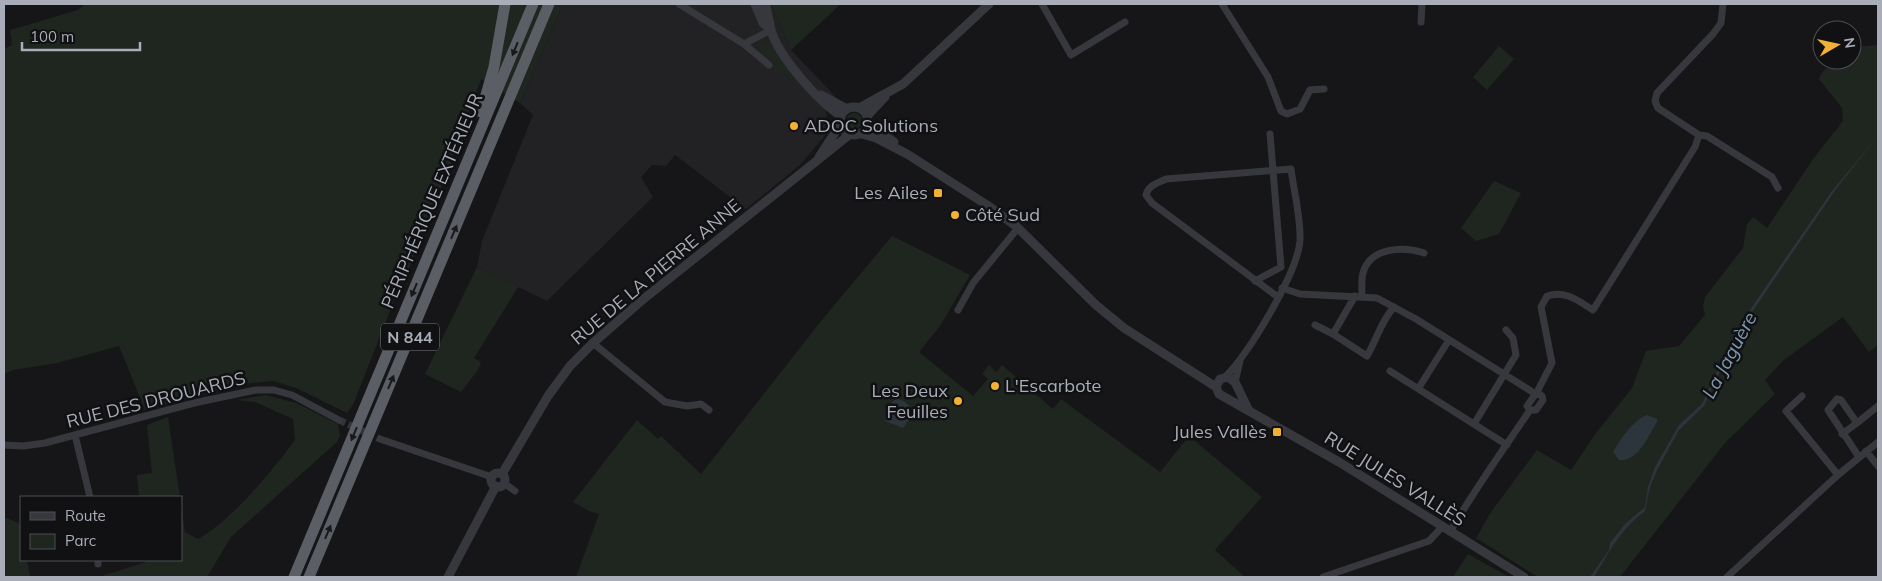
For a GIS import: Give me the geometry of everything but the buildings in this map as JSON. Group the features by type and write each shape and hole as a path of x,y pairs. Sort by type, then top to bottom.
{"highway":[{"path":"474,148 473,134 485,101 494,67 505,4"},
{"name":"PÉRIPHÉRIQUE EXTÉRIEUR","path":"294,577 533,4"},
{"name":"N 844","path":"309,577 549,4"}],"street":[{"path":"679,4 744,44 769,65"},
{"path":"755,4 763,23 771,30"},
{"path":"765,4 771,30 794,70 832,110 843,116 849,134 862,134 876,138 907,154 988,205 1018,228 1096,304 1124,328 1193,374 1220,381 1231,378 1248,409"},
{"path":"843,116 904,84 989,4"},
{"path":"1042,4 1071,54 1125,22"},
{"path":"1222,4 1268,77 1281,111 1287,114 1300,110 1310,90 1324,89"},
{"path":"1421,22 1422,4"},
{"path":"1723,4 1721,23 1657,93 1655,101 1658,108 1699,135 1707,136 1772,177 1778,188"},
{"path":"744,44 771,30"},
{"path":"862,134 868,119 889,93"},
{"path":"860,108 868,119 907,154"},
{"name":"RUE DE LA PIERRE ANNE","path":"816,161 843,116"},
{"name":"RUE DE LA PIERRE ANNE","path":"448,577 548,396 570,366 641,301 849,134"},
{"path":"1255,281 1281,267 1270,134"},
{"path":"1323,577 1429,541 1446,530 1478,484 1495,464 1530,410 1527,406 1528,402 1552,363 1541,308 1547,296 1557,293 1566,294 1593,310 1694,147 1699,135"},
{"path":"1240,360 1231,395 1220,394 1220,381 1240,360 1278,297 1298,257 1300,239 1291,169 1166,180 1151,186 1146,194 1152,203 1278,297"},
{"path":"958,310 973,283 1018,228"},
{"path":"1333,334 1359,296 1364,272 1371,260 1395,248 1411,248 1424,253"},
{"path":"1282,288 1300,294 1377,298 1535,393"},
{"path":"1315,324 1367,356 1378,336 1380,326 1386,315 1394,307"},
{"path":"1474,424 1516,355 1513,338 1506,330"},
{"path":"1418,389 1449,340"},
{"path":"593,343 665,402 686,406 701,404 709,410"},
{"path":"1390,371 1507,445"},
{"name":"RUE DES DROUARDS","path":"4,445 23,446 45,443 194,403 256,390 274,390 292,395 339,420"},
{"name":"RUE JULES VALLÈS","path":"1226,396 1524,577"},
{"path":"1802,396 1786,411 1838,475"},
{"path":"1857,423 1841,400 1837,399 1828,410 1842,434 1859,457"},
{"path":"1842,434 1878,406"},
{"path":"75,435 90,496"},
{"path":"380,439 492,477 497,473 501,481 516,491"},
{"path":"1727,577 1838,475 1878,442"},
{"path":"1866,451 1878,466"}],"shaded area":[{"path":"563,4 771,4 791,50 836,97 826,112 828,132 800,165 746,209 675,155 666,166 652,165 641,177 653,197 547,301 477,267 482,241 533,115 520,103"},
{"path":"1878,136 1836,189 1737,334 1704,406 1679,430 1657,470 1650,487 1645,511 1622,533 1594,577 1590,577 1609,550 1610,543 1625,524 1645,507 1648,487 1655,467 1679,425 1702,404 1733,337 1745,317 1832,191"},
{"path":"896,398 905,402 915,411 903,428 885,421 887,408"},
{"path":"1647,415 1657,419 1657,422 1646,441 1637,453 1625,460 1619,460 1613,452 1616,447 1632,426"}],"green space":[{"path":"85,4 563,4 520,103 481,79 449,169 405,278 396,291 392,306 353,405 347,413 296,388 273,381 238,384 145,410 119,346 57,363 13,370 4,374 4,49 12,45 10,30 78,10"},
{"path":"771,4 841,4 791,50"},
{"path":"763,41 770,43 793,76 791,79 774,67 774,63 761,52 758,44"},
{"path":"1878,45 1878,345 1869,352 1843,317 1784,360 1765,380 1775,394 1725,443 1620,577 1538,577 1476,538 1491,512 1537,450 1571,470 1596,433 1632,388 1646,351 1679,346 1705,315 1703,306 1705,297 1743,248 1747,224 1753,217 1767,228 1813,159 1843,121 1842,108 1819,79 1824,70 1862,70 1862,46"},
{"path":"1499,46 1514,59 1487,90 1473,77"},
{"path":"854,113 862,121 854,129 846,121"},
{"path":"1494,181 1521,193 1499,234 1476,241 1461,228"},
{"path":"892,236 970,275 940,326 919,352 973,396 988,379 982,374 989,365 996,372 1002,365 1053,409 1061,399 1160,472 1189,436 1262,497 1215,550 1245,577 576,577 599,514 573,502 637,420 658,439 661,436 701,474 821,321"},
{"path":"477,267 519,286 474,358 481,362 478,370 461,392 425,374"},
{"path":"266,395 296,403 338,424 340,436 337,442 231,537 207,577 4,577 4,517 20,524 20,561 27,561 30,576 102,576 146,561 182,561 182,512 185,532 198,539 211,531 237,508 263,480 295,440 293,419 255,402 236,400"},
{"path":"168,417 180,496 139,496 137,475 152,473 147,425"},
{"path":"1468,554 1509,577 1453,577"}],"tunnel":[{"path":"339,420 380,439"}],"place":[{"name":"ADOC Solutions","path":"794,126"},
{"name":"Les Ailes","path":"938,193"},
{"name":"Côté Sud","path":"955,215"},
{"name":"L'Escarbote","path":"995,386"},
{"name":"Les Deux Feuilles","path":"958,401"},
{"name":"Jules Vallès","path":"1277,432"}],"water label":[{"name":"La Jaguère","path":"1729,355"}]}
